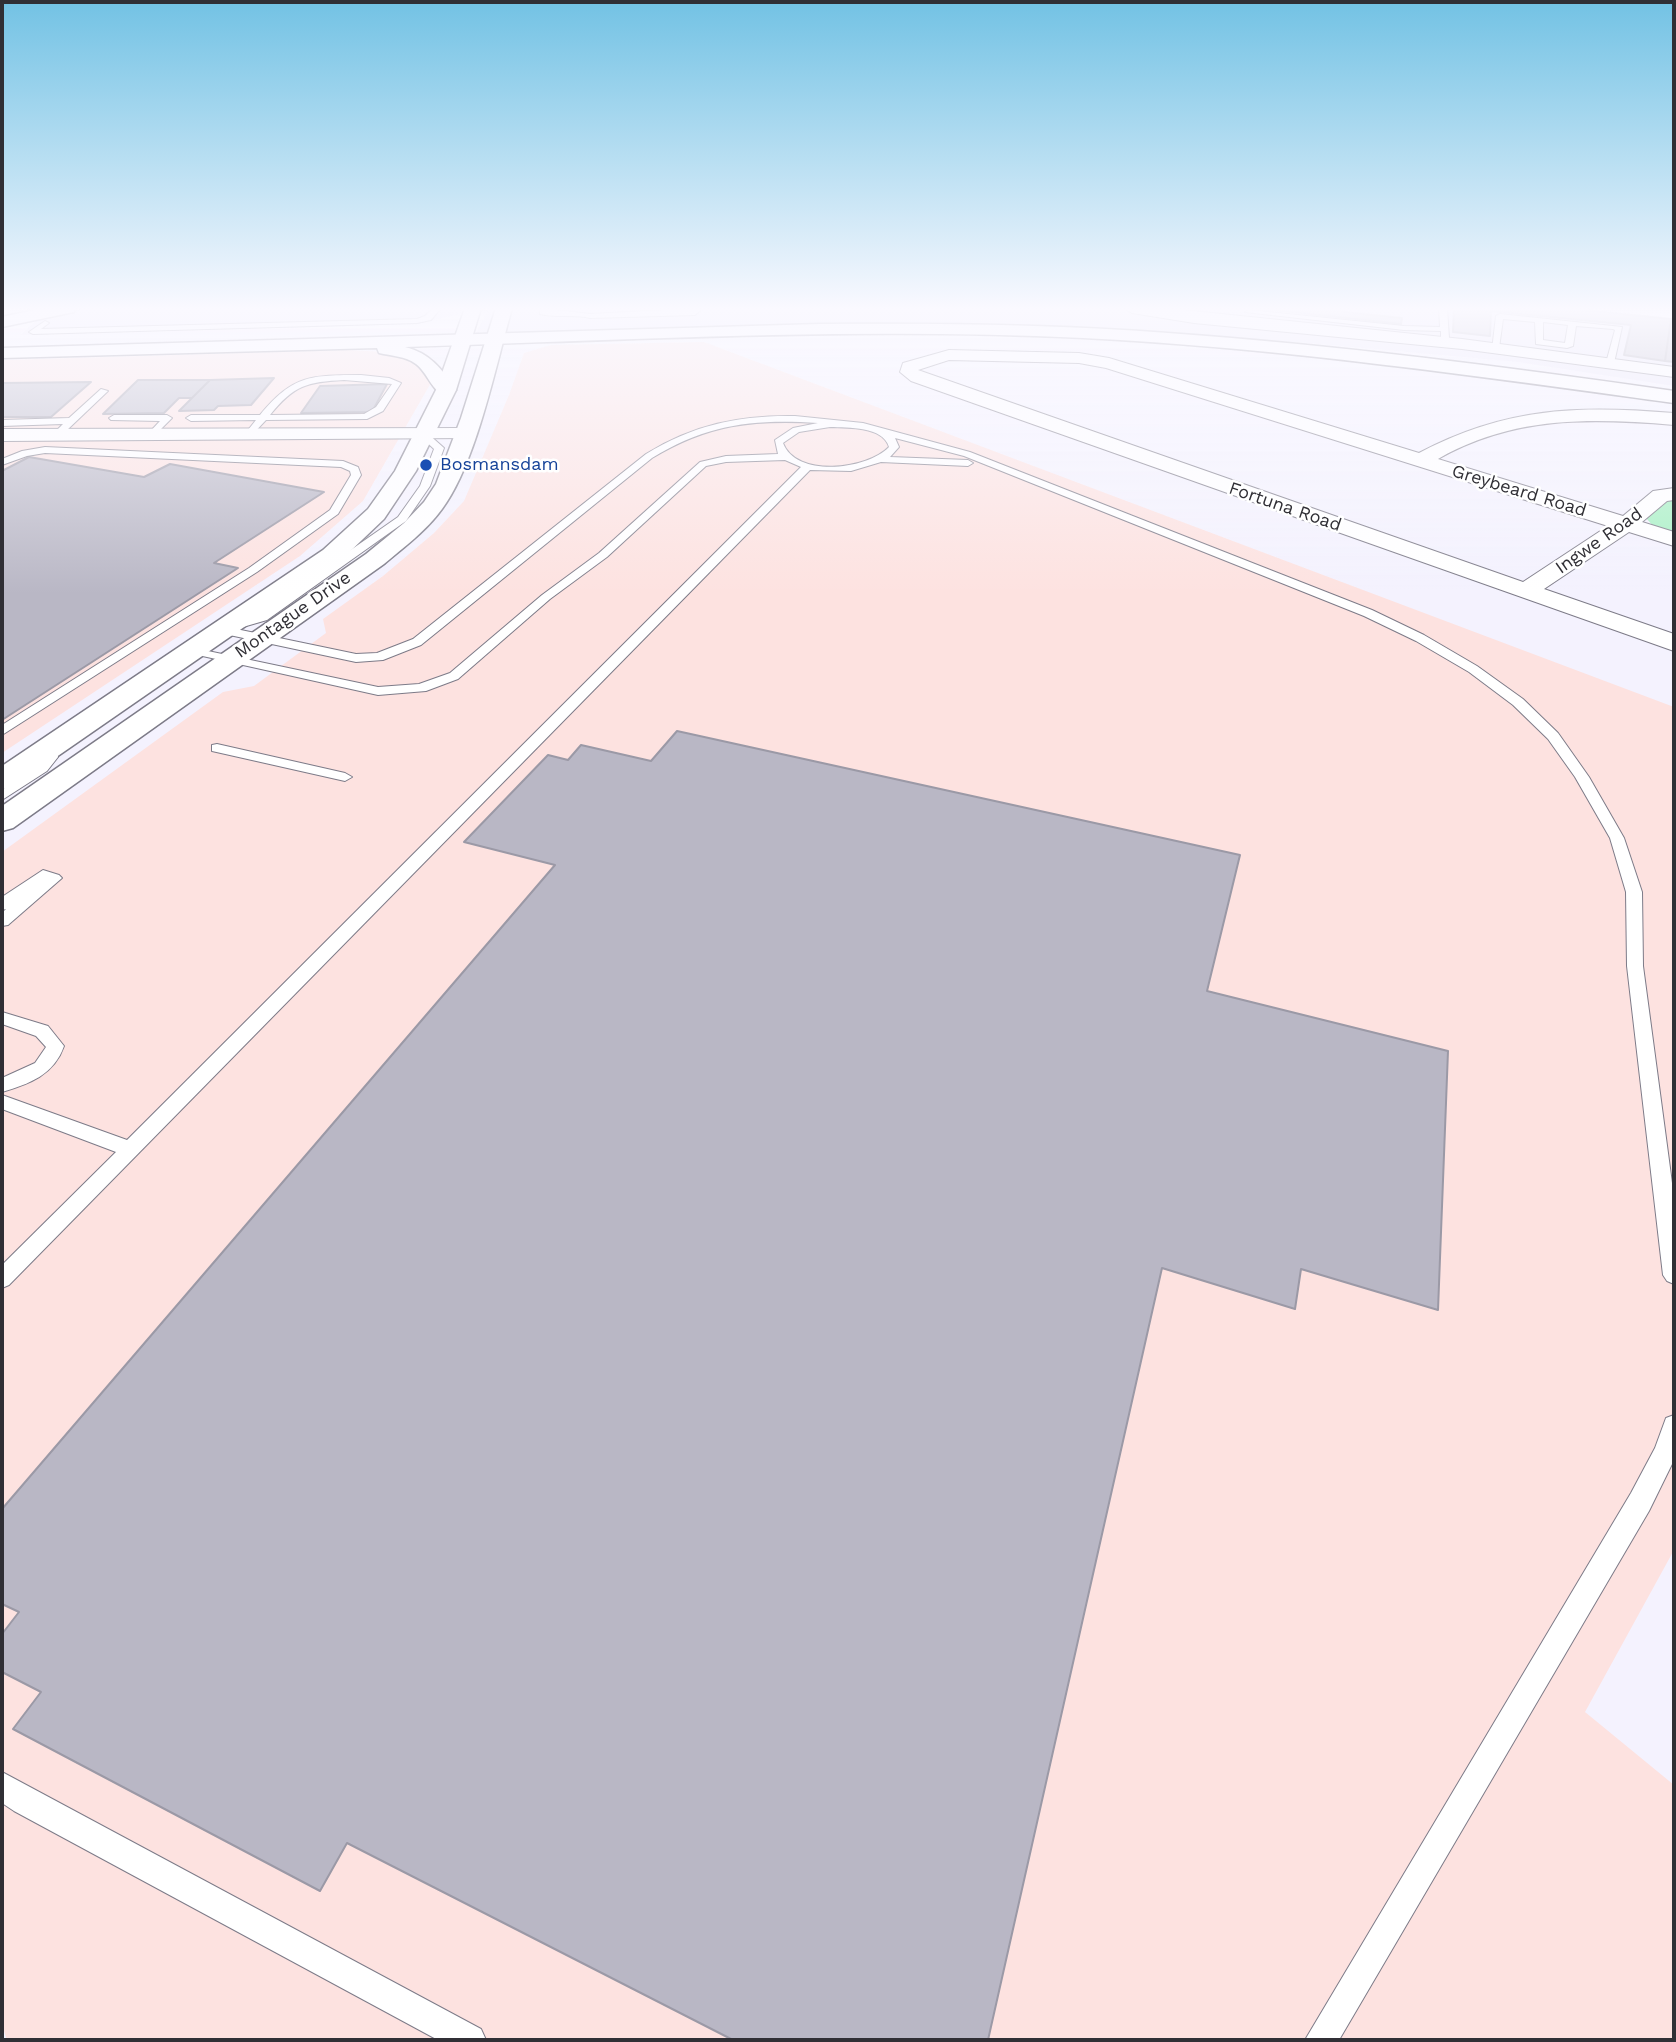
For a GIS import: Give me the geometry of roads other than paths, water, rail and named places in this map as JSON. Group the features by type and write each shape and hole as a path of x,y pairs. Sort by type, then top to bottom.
{"main road":[{"name":"Montague Drive","path":"2,780 332,555 366,526 392,497 439,403"},
{"name":"Montague Drive","path":"2,821 374,559 412,528 433,506 447,484 475,403"}],"street":[{"name":"Fortuna Road","path":"992,403 1674,643"},
{"name":"Greybeard Road","path":"1237,403 1674,538"},
{"path":"1421,460 1468,435 1548,416 1602,415 1674,419"},
{"path":"2,435 465,434"},
{"name":"Ingwe Road","path":"1525,591 1626,524 1661,496 1674,494"}],"lane":[{"path":"57,435 91,403"},
{"path":"250,435 277,403"},
{"path":"191,418 368,417 376,414 383,403"},
{"path":"224,630 356,658 379,657 404,649 428,634 649,456 678,438 715,425 776,417 848,424 967,454 1368,613 1420,638 1473,669 1518,702 1553,736 1582,777 1617,838 1634,892 1635,967 1674,1275"},
{"path":"114,418 167,418 152,435"},
{"path":"2,423 72,421"},
{"path":"784,457 778,450 778,442 785,435 812,426 848,424"},
{"path":"876,430 893,441 894,447 883,460"},
{"path":"2,462 25,453 45,450 342,464 355,469 356,475 334,512 253,570 2,732"},
{"path":"193,650 378,691 421,688 446,680 546,597 603,555 703,464 726,459 784,457 808,466 855,468 883,460 957,461 1009,472"},
{"path":"2,1279 808,466"},
{"path":"2,796 42,768 51,757 50,748"},
{"path":"216,748 345,777"},
{"path":"2,905 49,877 2,921"},
{"path":"2,1018 42,1031 55,1046 53,1055 45,1065 31,1074 2,1085"},
{"path":"2,1102 130,1149"},
{"path":"1321,2040 1640,1502 1666,1452 1674,1426"},
{"path":"2,1786 24,1801 470,2040"}],"place":[{"name":"Bosmansdam","path":"426,465"}]}
